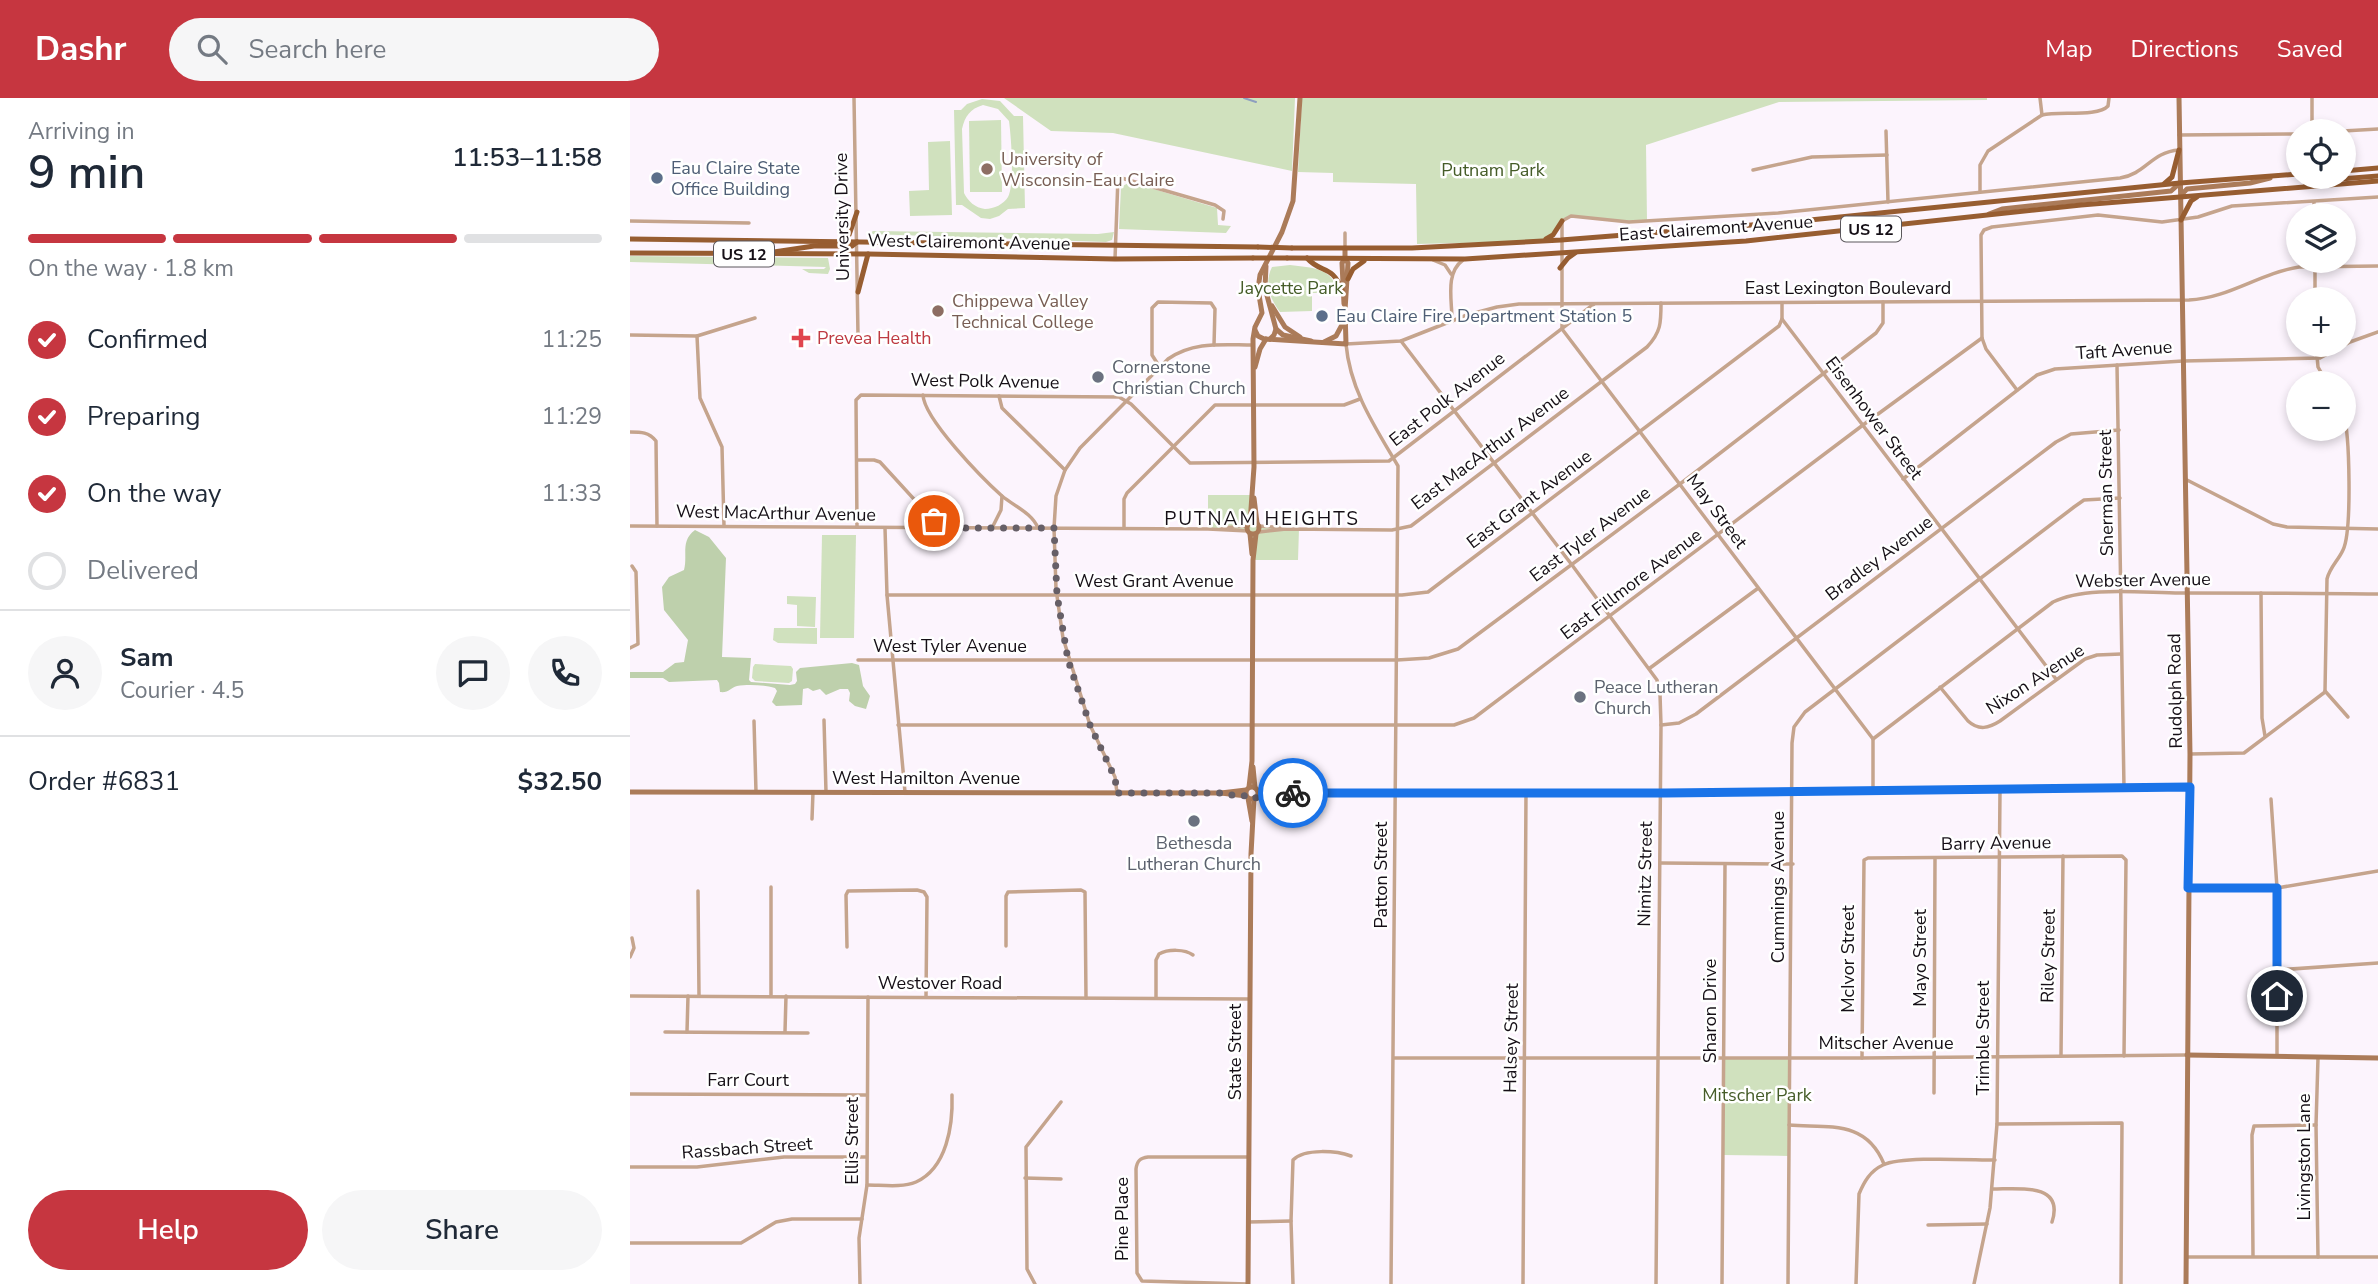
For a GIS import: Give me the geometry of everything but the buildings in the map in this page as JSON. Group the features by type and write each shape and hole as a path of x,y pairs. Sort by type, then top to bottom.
{"main road":[{"path":"2156,186 2169,181 2179,150"},
{"path":"2356,170 2378,168"},
{"name":"East Clairemont Avenue","path":"1293,248 1412,248 1561,240 1790,222 2180,183 2286,175"},
{"name":"East Clairemont Avenue","path":"1307,258 1465,259 1746,241 2378,178"},
{"path":"2181,220 2191,201 2206,194"},
{"path":"839,241 849,235 857,212"},
{"path":"1544,241 1562,221"},
{"name":"West Clairemont Avenue","path":"630,239 1293,248"},
{"path":"764,255 789,248 852,246 857,241"},
{"path":"1560,268 1568,258 1579,251"},
{"name":"West Clairemont Avenue","path":"630,253 1115,259 1307,258"},
{"path":"858,292 868,254"},
{"path":"1307,258 1312,264 1333,274 1342,290"},
{"path":"1348,279 1353,269 1368,260"}],"street":[{"name":"University Drive","path":"854,98 858,335"},
{"path":"1266,266 1259,280 1262,313 1255,330 1258,336 1267,339 1274,335 1275,327 1264,282 1266,266 1293,201 1300,98"},
{"path":"2040,98 2042,115"},
{"path":"1980,191 1980,165 1988,151 2042,115 2059,112 2100,112 2106,108 2109,98"},
{"name":"Rudolph Road","path":"2179,98 2190,754 2186,1284"},
{"path":"2312,98 2312,119"},
{"path":"2356,130 2378,129"},
{"path":"1886,131 1888,202"},
{"path":"2179,135 2286,134"},
{"path":"1562,329 1562,221 1571,216 1618,222 1789,212 2127,177 2139,172 2162,153 2179,150"},
{"path":"1753,170 1812,157 1887,155"},
{"path":"2180,196 2187,189 2250,183 2276,176"},
{"path":"1115,259 1118,177 1215,205 1224,211 1223,219"},
{"path":"1983,216 2002,209 2171,191 2180,183"},
{"path":"2017,390 1986,349 1982,338 1982,232 1992,227 2098,215 2153,222 2198,218 2220,208 2232,206 2378,197"},
{"path":"630,221 749,223"},
{"name":"Patton Street","path":"1345,233 1348,279 1344,320 1350,376 1398,466 1391,1284"},
{"name":"Patton Street","path":"1345,259 1342,263 1345,310"},
{"path":"1452,320 1452,275 1455,267 1465,259"},
{"path":"1431,260 1445,265 1452,275"},
{"name":"East Lexington Boulevard","path":"2356,266 2378,266"},
{"name":"East Lexington Boulevard","path":"1267,339 1346,344 1401,341 1452,320 1497,307 1560,303 2183,300 2225,294 2274,272 2286,271"},
{"path":"1268,297 1285,327 1302,338"},
{"path":"1159,367 1152,355 1152,308 1158,302 1211,303 1215,309 1214,345"},
{"name":"East Tyler Avenue","path":"1252,660 1397,660 1429,658 1458,649 1876,333 1883,323 1883,302"},
{"name":"East Polk Avenue","path":"1254,462 1389,461 1596,303"},
{"name":"East MacArthur Avenue","path":"1253,528 1398,529 1411,526 1647,347 1662,325 1661,303"},
{"path":"1782,303 1782,319"},
{"path":"630,335 697,336 754,318"},
{"name":"Eisenhower Street","path":"1782,319 2056,679"},
{"name":"East Grant Avenue","path":"1253,596 1417,595 1439,586 1779,326 1782,319"},
{"path":"1259,321 1266,320 1275,327"},
{"path":"1318,343 1336,336 1344,320"},
{"name":"East Lexington Boulevard","path":"1275,327 1283,335 1318,343"},
{"name":"May Street","path":"1562,329 1873,739"},
{"name":"State Street","path":"1248,1284 1255,330"},
{"name":"Taft Avenue","path":"1903,479 2037,375 2055,369 2183,360 2316,358 2362,336 2378,332"},
{"path":"697,336 700,398 722,447 724,526"},
{"name":"East Fillmore Avenue","path":"898,725 1454,725 1474,718 1982,338"},
{"name":"State Street","path":"1254,370 1260,349 1267,339"},
{"name":"Nimitz Street","path":"1401,341 1657,680 1661,725 1656,1284"},
{"path":"1117,793 1115,778 1090,725 1068,660 1057,595 1054,528 1056,496 1065,470 1080,448 1159,367 1181,351 1195,346 1253,345"},
{"path":"2316,358 2320,371"},
{"name":"Sherman Street","path":"2118,365 2124,788"},
{"name":"West Polk Avenue","path":"857,460 856,409 858,397 867,394 1119,397 1127,400"},
{"path":"923,395 923,403 951,443 1002,496 1034,520 1038,528"},
{"path":"999,396 1002,408 1065,470"},
{"path":"1124,528 1127,493 1215,405 1344,405 1360,399"},
{"path":"1127,400 1190,463 1254,462"},
{"name":"Bradley Avenue","path":"1661,725 1679,723 1696,714 2056,442 2071,434 2119,430"},
{"path":"630,432 652,435 656,441 657,526"},
{"path":"2348,717 2325,691 2326,593 2330,569 2343,550 2347,528 2349,441"},
{"path":"857,527 857,460 874,460 880,462 934,521 935,528"},
{"path":"2185,479 2273,524 2287,527 2378,529"},
{"path":"992,528 1001,510 1002,496"},
{"name":"Cummings Avenue","path":"1788,1284 1794,727 1805,712 2084,500 2120,498"},
{"name":"West MacArthur Avenue","path":"630,526 1253,528"},
{"path":"885,528 887,595 905,792"},
{"path":"630,648 638,644 636,572 632,566"},
{"path":"1650,668 1757,589"},
{"name":"Webster Avenue","path":"1873,739 2053,602 2066,596 2079,593 2378,594"},
{"path":"2261,593 2264,736"},
{"name":"West Grant Avenue","path":"887,595 1253,596"},
{"name":"Nixon Avenue","path":"1940,687 1973,726 1987,727 2000,721 2085,659 2097,655 2122,654"},
{"name":"West Tyler Avenue","path":"858,660 1252,660"},
{"path":"2190,754 2244,753 2325,691"},
{"path":"824,720 825,792"},
{"path":"754,721 756,792"},
{"path":"1873,739 1873,790"},
{"name":"West Hamilton Avenue","path":"630,792 1660,793 2190,787"},
{"name":"Trimble Street","path":"1974,1284 1993,1189 1997,1124 2000,790"},
{"path":"812,820 813,792"},
{"name":"Halsey Street","path":"1523,1284 1526,792"},
{"path":"2271,799 2277,888 2277,1057"},
{"name":"Riley Street","path":"2061,1056 2063,856"},
{"name":"Barry Avenue","path":"1864,860 2122,856 2126,860 2124,1056"},
{"name":"Mayo Street","path":"1934,1093 1935,858"},
{"name":"McIvor Street","path":"1862,1058 1864,860"},
{"path":"1660,863 1793,864"},
{"name":"Sharon Drive","path":"1722,1284 1725,864"},
{"path":"2188,888 2277,888 2378,871"},
{"path":"771,887 771,996"},
{"path":"698,891 699,996"},
{"path":"847,947 848,891 924,892 927,897 926,997"},
{"path":"1006,946 1008,892 1085,892 1086,998"},
{"path":"630,957 634,948 632,938"},
{"path":"1156,998 1156,960 1159,954 1165,951 1186,952 1193,956"},
{"path":"2277,970 2378,963"},
{"name":"Westover Road","path":"630,996 1250,999"},
{"path":"687,1032 688,996"},
{"path":"785,1032 786,996"},
{"name":"Ellis Street","path":"860,1284 859,1238 867,1185 868,997"},
{"path":"664,1032 808,1032"},
{"name":"Mitscher Avenue","path":"1394,1058 2187,1055 2378,1058"},
{"name":"Livingston Lane","path":"2318,1058 2318,1257"},
{"name":"Farr Court","path":"630,1094 866,1095"},
{"path":"867,1185 914,1183 936,1166 951,1132 952,1095"},
{"path":"1035,1284 1027,1269 1026,1147 1061,1102"},
{"path":"1997,1124 2122,1123 2121,1284"},
{"path":"1789,1125 1845,1129 1860,1133 1878,1149 1884,1164"},
{"path":"2253,1256 2254,1126 2316,1125"},
{"path":"1293,1284 1293,1160 1303,1153 1343,1153 1352,1156"},
{"name":"Rassbach Street","path":"630,1167 697,1167 784,1157 866,1157"},
{"name":"Pine Place","path":"1248,1284 1142,1281 1137,1273 1136,1169 1141,1158 1148,1157 1249,1157"},
{"path":"1856,1284 1858,1194 1872,1172 1884,1164 1900,1161 1995,1160"},
{"path":"1025,1178 1061,1179"},
{"path":"1993,1189 2043,1192 2052,1200 2052,1222"},
{"path":"630,1243 741,1243 776,1222 792,1219 862,1219"},
{"path":"1248,1222 1291,1222"},
{"path":"1928,1225 1987,1224"},
{"path":"2186,1257 2378,1257"}],"green space":[{"path":"1004,98 1295,98 1292,171 1113,133 1051,131"},
{"name":"Putnam Park","path":"1302,98 1987,100 1779,102 1646,145 1647,221 1618,222 1569,216 1544,241 1417,244 1416,184 1333,182 1333,173 1298,172"},
{"path":"982,99 1000,101 1014,116 1023,116 1025,208 1008,209 990,219 981,218 962,205 956,205 954,110 961,110 967,104","holes":["983,105 998,109 1009,121 1012,160 1010,191 1006,200 998,206 985,209 972,204 964,193 962,129 971,111"]},
{"path":"1001,120 1002,192 970,192 969,121"},
{"path":"950,141 952,215 910,216 909,191 929,190 928,142"},
{"path":"1130,182 1217,208 1218,225 1231,226 1226,233 1119,229 1121,187"},
{"path":"873,231 1114,232 1112,240 1106,242 869,234"},
{"path":"630,256 828,258 830,269 828,274 809,273 802,269 826,267 630,262"},
{"name":"Jaycette Park","path":"1290,265 1320,270 1331,278 1338,293 1312,293 1312,311 1280,312 1269,291 1268,279 1272,267"},
{"path":"1208,495 1254,495 1259,526 1299,529 1298,560 1253,560 1248,531 1208,529"},
{"path":"695,530 709,537 726,558 722,657 751,658 751,682 790,685 797,681 796,672 800,668 852,663 859,665 863,686 870,696 866,709 849,701 848,689 840,689 826,695 820,689 803,689 802,705 776,706 772,702 777,691 771,687 741,685 720,692 717,680 669,682 663,678 630,678 630,672 663,672 675,663 684,662 688,640 664,610 662,587 669,577 684,570 686,544"},
{"path":"822,535 856,535 854,638 820,638"},
{"path":"787,596 816,597 815,627 797,626 797,605 787,604"},
{"path":"774,628 817,628 817,644 778,643 773,640"},
{"path":"755,664 791,666 792,681 755,681 752,678"},
{"name":"Mitscher Park","path":"1724,1058 1791,1058 1789,1156 1723,1155"}],"waterway":[{"path":"1244,98 1256,102"}],"way so far":[{"path":"934,521 935,528 1054,528 1057,595 1068,660 1090,725 1117,782 1117,793 1221,793 1243,795 1250,799 1277,793 1293,793"}],"place":[{"name":"University of Wisconsin-Eau Claire","path":"987,169"},
{"name":"Eau Claire State Office Building","path":"657,178"},
{"name":"Chippewa Valley Technical College","path":"938,311"},
{"name":"Eau Claire Fire Department Station 5","path":"1322,316"},
{"name":"Prevea Health","path":"801,338"},
{"name":"Cornerstone Christian Church","path":"1098,377"},
{"name":"Peace Lutheran Church","path":"1580,697"},
{"name":"Bethesda Lutheran Church","path":"1194,821"}],"district":[{"name":"PUTNAM HEIGHTS","path":"1262,518"}],"route":[{"path":"1293,793 1666,793 2190,787 2188,888 2277,888 2277,996"}]}
